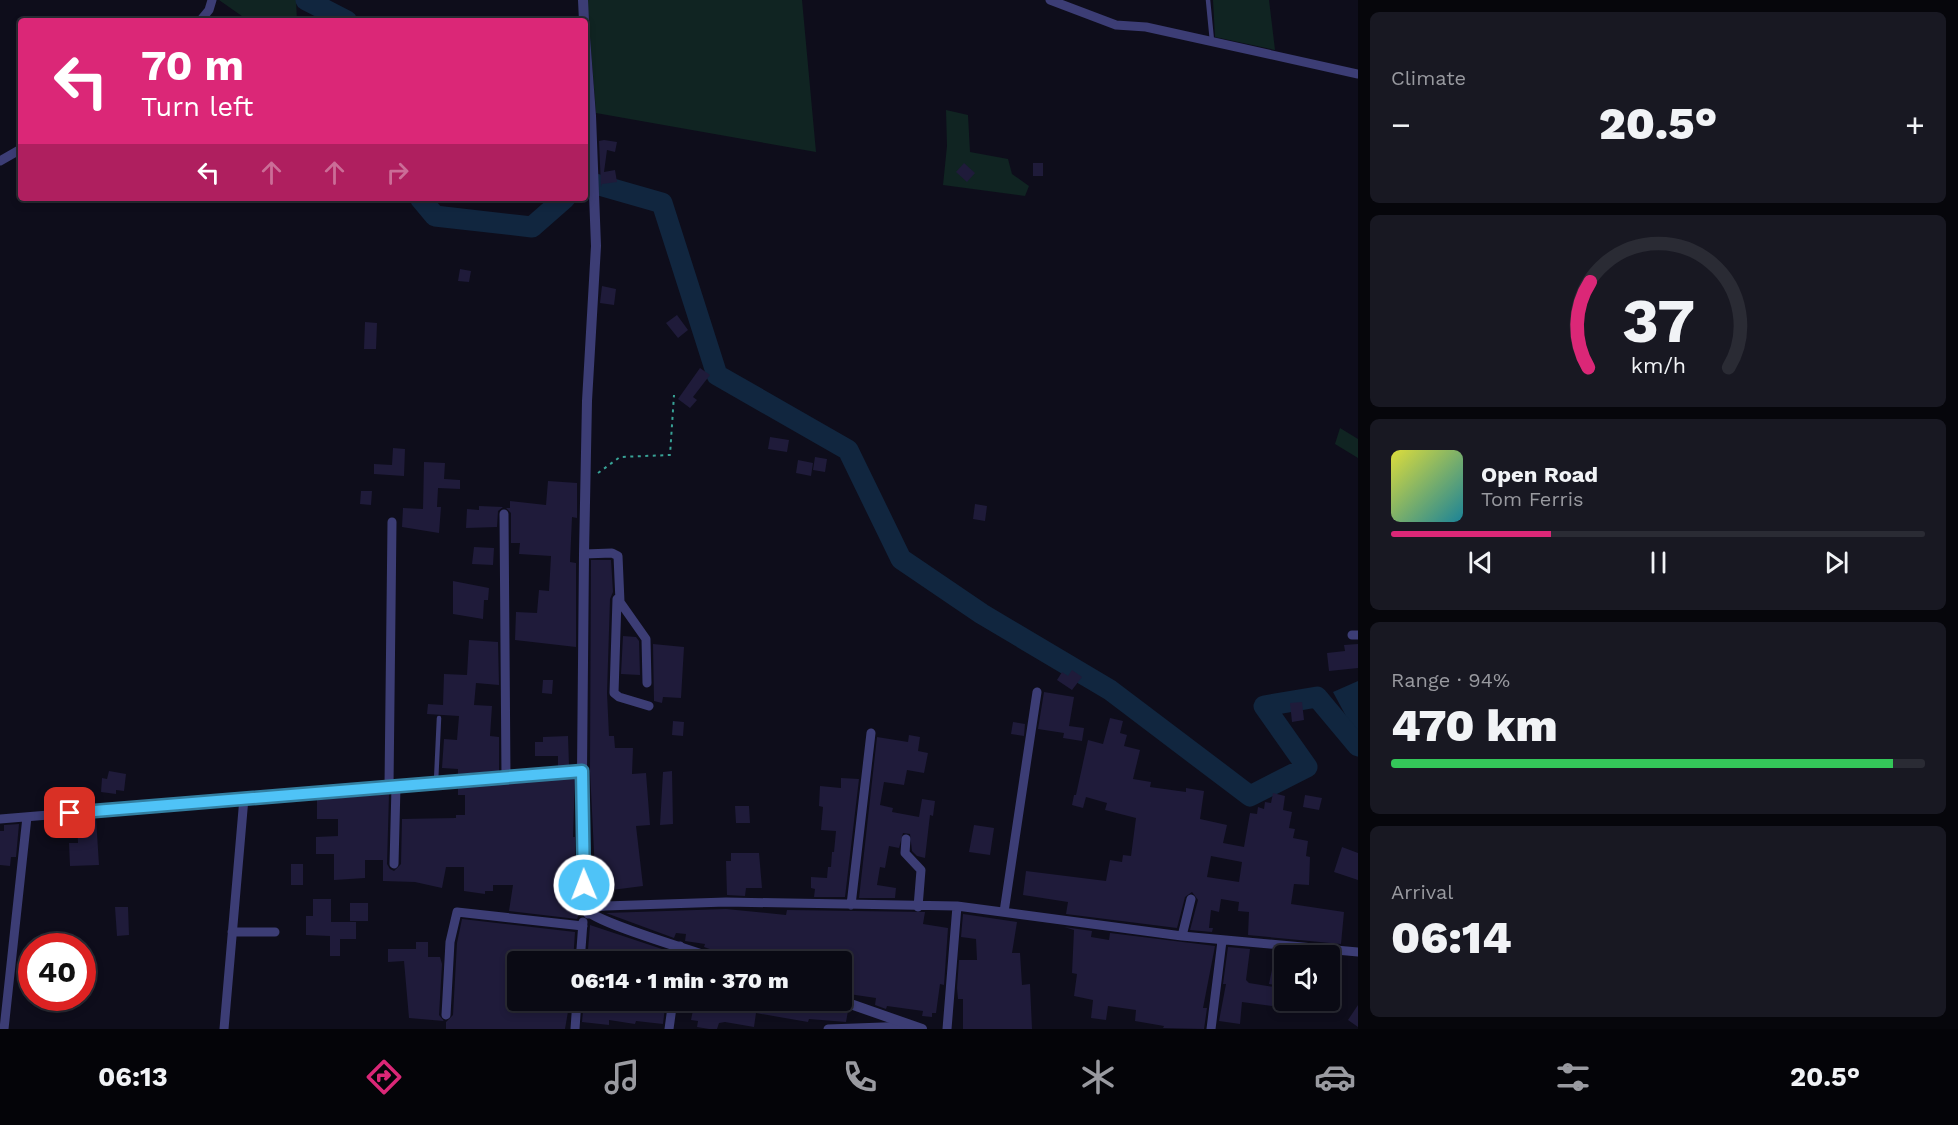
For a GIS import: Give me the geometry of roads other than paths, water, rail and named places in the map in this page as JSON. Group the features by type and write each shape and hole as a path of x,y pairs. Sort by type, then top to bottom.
{"street":[{"path":"203,18 212,0"},
{"path":"583,0 584,18"},
{"path":"1050,0 1116,25 1146,27 1358,74"},
{"path":"581,951 586,911 582,771 584,555 595,224 588,85"},
{"path":"0,161 18,151"},
{"path":"504,514 506,777"},
{"path":"392,522 394,864"},
{"path":"584,555 612,553 618,556 614,693 619,698 649,706"},
{"path":"618,593 624,608 645,634 647,683"},
{"path":"1004,912 1037,692"},
{"path":"851,905 871,733"},
{"path":"0,819 582,771"},
{"path":"224,1029 244,798"},
{"path":"4,1029 27,817"},
{"path":"906,839 905,853 918,865 922,874 918,907"},
{"path":"1182,936 1191,899"},
{"path":"586,911 605,906 726,902 957,906 1222,941 1358,952"},
{"path":"947,1029 957,906"},
{"path":"586,911 694,951"},
{"path":"446,1015 450,942 456,912 583,926"},
{"path":"232,932 275,932"},
{"path":"1211,1029 1222,941"},
{"path":"679,951 680,946"},
{"path":"852,1004 917,1027"},
{"path":"575,1029 576,1011"},
{"path":"669,1029 671,1011"},
{"path":"828,1029 917,1027"}],"lane":[{"path":"1208,0 1212,41"},
{"path":"436,783 439,718"}],"water":[{"path":"1358,681 1358,730 1354,731 1333,692"}],"waterway":[{"path":"306,0 341,18"},
{"path":"588,182 662,203 717,375 848,450 901,559 982,614 1110,690 1250,796 1307,767 1264,706 1317,697 1358,746"},
{"path":"422,201 435,216 532,227 562,201"}]}
